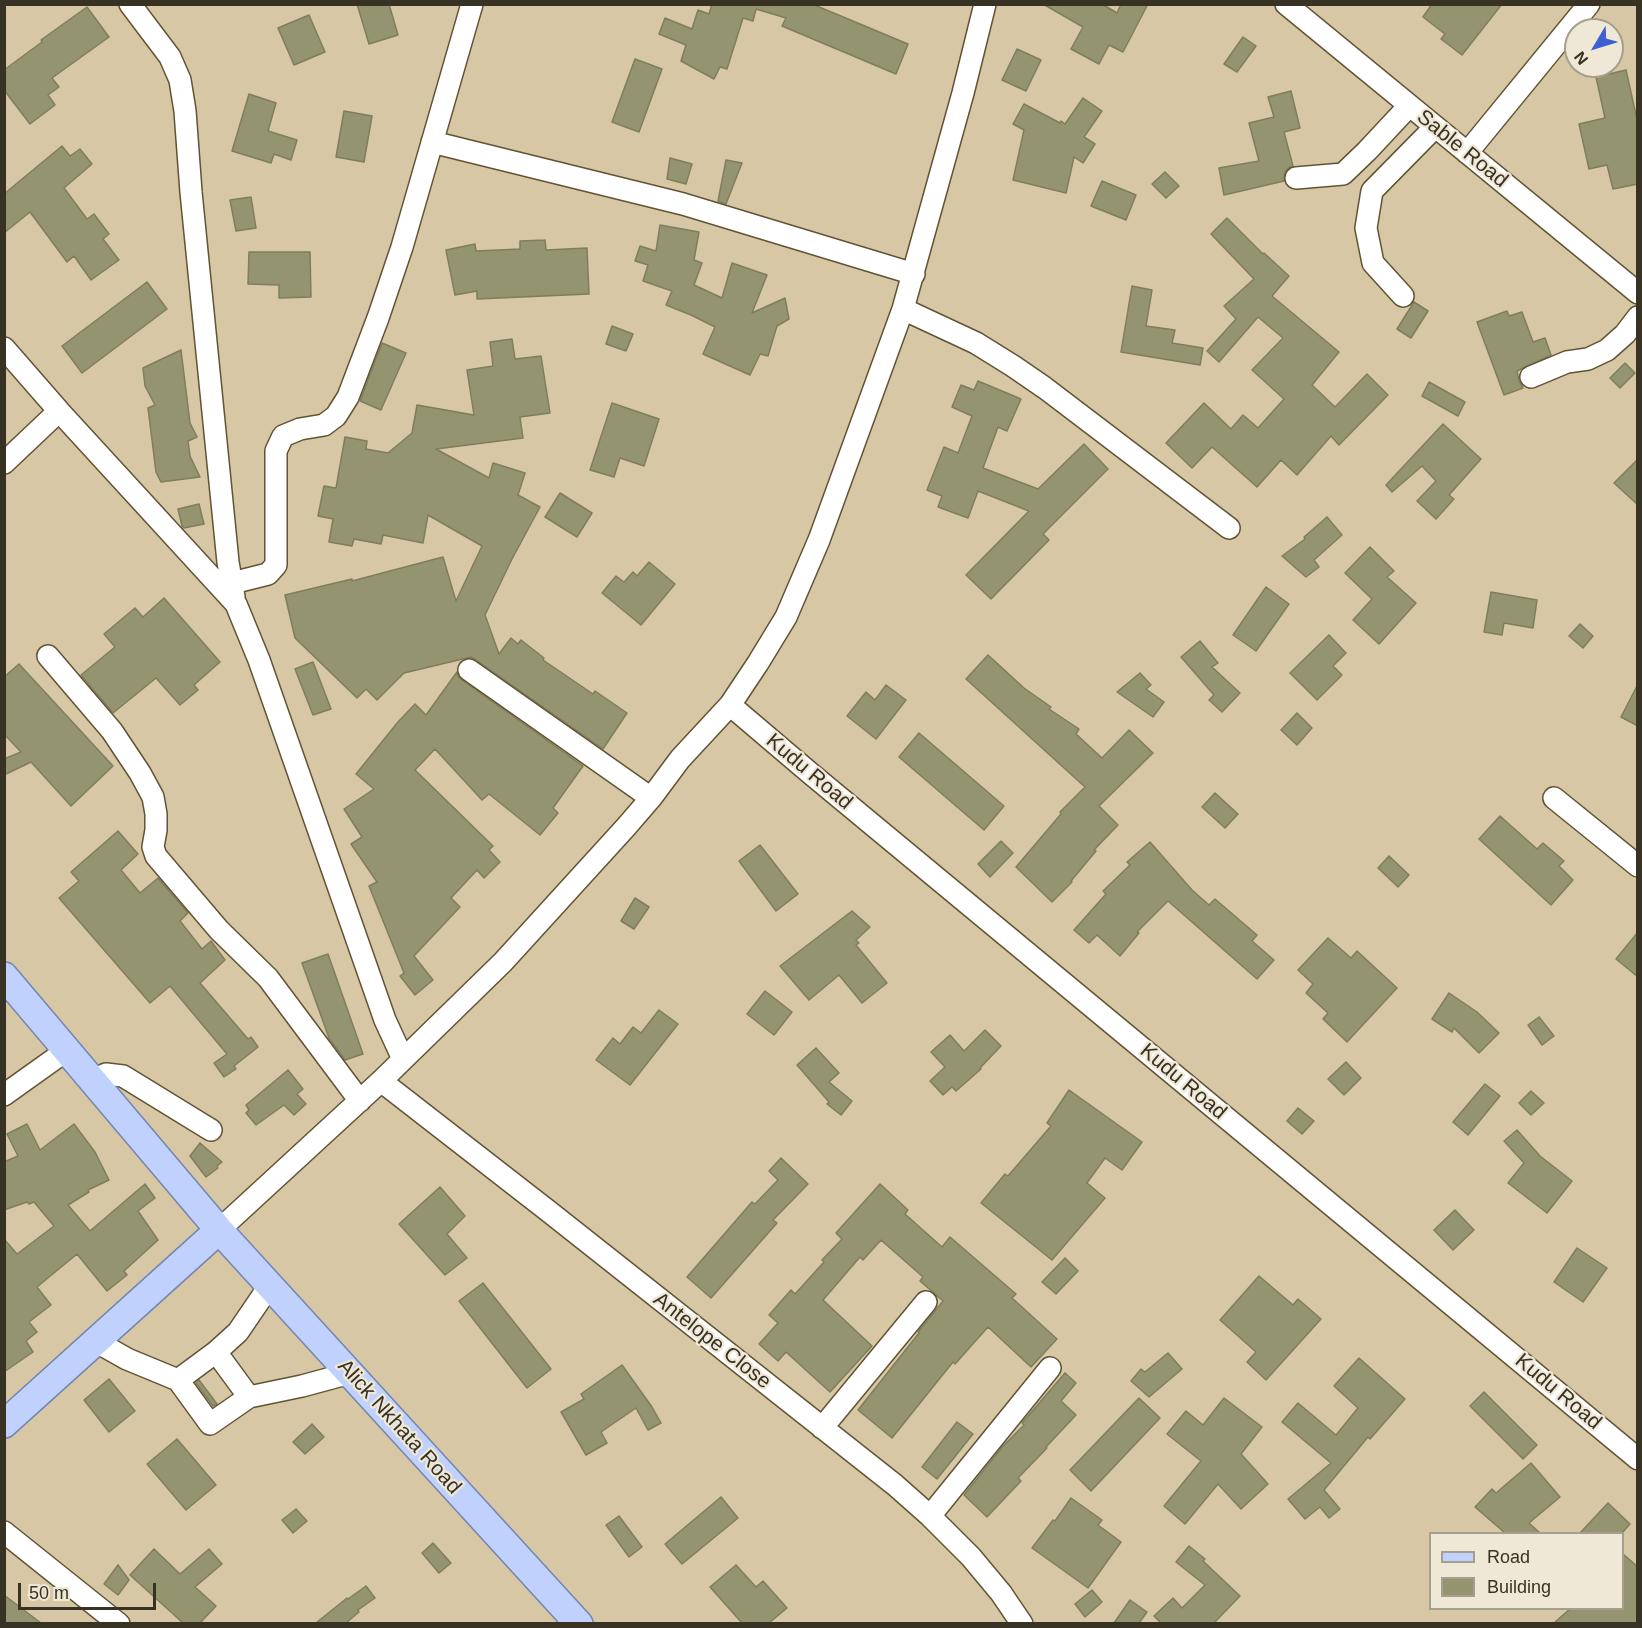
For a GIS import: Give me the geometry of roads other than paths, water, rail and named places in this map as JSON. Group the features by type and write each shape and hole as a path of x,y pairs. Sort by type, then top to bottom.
{"main road":[{"name":"Alick Nkhata Road","path":"4,976 219,1230 579,1623"},
{"path":"4,1424 219,1230"}],"street":[{"path":"130,4 170,57 180,80 185,111 228,562 234,594 260,660 385,1020 403,1059"},
{"path":"234,594 268,573 276,565 276,451 283,436 300,429 324,425 336,416 348,397 395,267 472,4"},
{"path":"219,1230 381,1081 503,962 550,912 651,798 680,759 730,705 786,617 823,530 903,309 963,93 985,4"},
{"name":"Sable Road","path":"1286,4 1638,293"},
{"path":"1467,153 1589,4"},
{"path":"1296,178 1343,174 1409,106"},
{"path":"1403,296 1373,263 1366,228 1372,191 1435,127"},
{"path":"432,142 683,204 914,274"},
{"path":"903,309 976,343 1013,366 1229,528"},
{"path":"1531,376 1567,362 1588,359 1607,350 1626,334 1638,317"},
{"path":"4,348 59,411 234,594"},
{"path":"4,463 59,411"},
{"path":"48,656 112,731 140,772 153,797 156,830 153,847 156,856 219,930 268,978 360,1101"},
{"path":"469,670 651,798"},
{"name":"Kudu Road","path":"730,705 1638,1459"},
{"path":"1554,798 1638,866"},
{"path":"4,1095 67,1050"},
{"path":"93,1080 106,1074 123,1076 211,1130"},
{"name":"Antelope Close","path":"381,1081 556,1217 930,1516 1001,1593 1022,1623"},
{"path":"178,1380 216,1352 238,1332 270,1285"},
{"path":"822,1428 926,1302"},
{"path":"96,1342 128,1359 178,1380 210,1424 249,1397 350,1373"},
{"path":"216,1352 249,1397"},
{"path":"930,1516 1050,1368"},
{"path":"4,1532 119,1623"}]}
